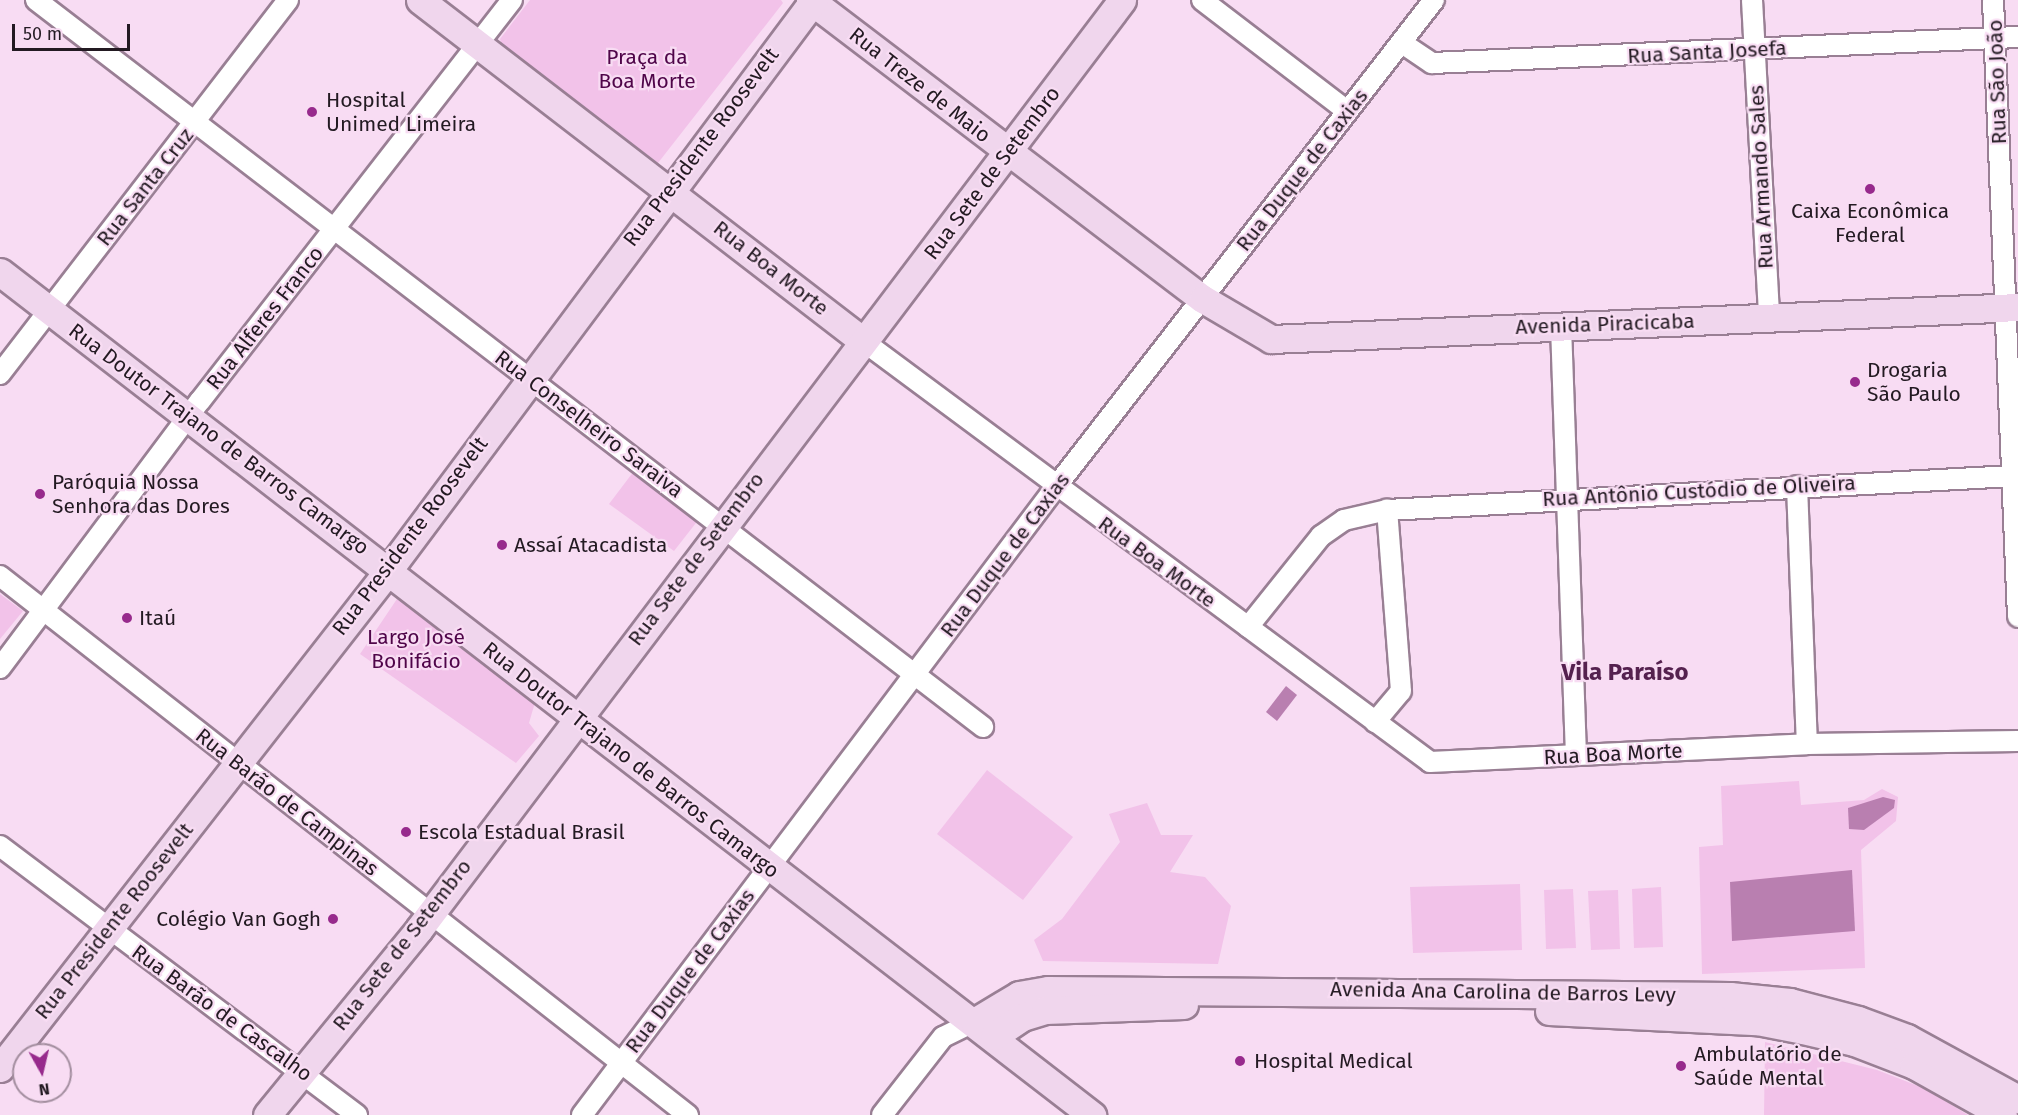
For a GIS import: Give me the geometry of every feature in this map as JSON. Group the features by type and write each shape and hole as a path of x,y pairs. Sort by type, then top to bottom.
{"main road":[{"name":"Rua Boa Morte","path":"420,0 863,341"},
{"name":"Rua Sete de Setembro","path":"267,1115 429,913 575,717 1009,154 1122,0"},
{"name":"Rua Treze de Maio","path":"812,1 1009,154 1203,299"},
{"name":"Rua Presidente Roosevelt","path":"0,1068 388,567 668,189 812,1"},
{"name":"Rua Doutor Trajano de Barros Camargo","path":"0,272 189,419 388,567 767,869 984,1029 1092,1115"},
{"name":"Avenida Piracicaba","path":"1203,299 1271,339 2012,307"},
{"name":"Avenida Ana Carolina de Barros Levy","path":"984,1029 1019,995 1048,990 1730,996 1790,1002 1858,1020 1907,1038 2018,1099"},
{"name":"Avenida Ana Carolina de Barros Levy","path":"984,1029 1045,1010 1161,1005 1598,1012 1757,1021 1854,1042 1914,1065 2003,1115"}],"street":[{"name":"Rua Conselheiro Saraiva","path":"36,0 983,727"},
{"name":"Rua Santa Cruz","path":"0,374 288,0"},
{"name":"Rua Alferes Franco","path":"0,668 512,0"},
{"path":"1202,0 1346,110"},
{"name":"Rua Duque de Caxias","path":"582,1115 916,675 1054,488 1203,299 1346,110 1402,44 1434,0"},
{"name":"Rua Armando Sales","path":"1752,0 1769,318"},
{"name":"Rua São João","path":"1994,0 2012,307 2012,476 2018,616"},
{"name":"Rua Santa Josefa","path":"1402,44 1432,63 2018,37"},
{"path":"1561,326 1564,497 1576,755"},
{"name":"Rua Boa Morte","path":"863,341 1054,488 1248,627 1430,762 1807,744 2018,741"},
{"name":"Rua Antônio Custódio de Oliveira","path":"1248,627 1321,536 1344,520 1387,510 1564,497 2012,476"},
{"path":"1797,486 1807,744"},
{"path":"1375,722 1401,691 1387,510"},
{"name":"Rua Barão de Campinas","path":"0,576 46,609 235,764 247,765 429,913 688,1115"},
{"name":"Rua Barão de Cascalho","path":"0,846 357,1115"},
{"path":"882,1115 943,1037 984,1029"}],"green space":[{"name":"Praça da Boa Morte","path":"530,0 781,0 783,3 658,163 502,46 500,39"},
{"path":"634,471 699,519 674,551 609,504"},
{"name":"Largo José Bonifácio","path":"401,593 536,699 529,723 539,736 516,763 360,654"},
{"path":"0,594 23,611 0,639"},
{"path":"987,770 1073,837 1023,900 937,834"},
{"path":"1799,781 1801,805 1864,800 1882,789 1898,797 1896,821 1861,850 1865,968 1702,974 1699,847 1723,845 1721,786"},
{"path":"1147,803 1161,835 1193,835 1170,872 1205,877 1231,906 1218,964 1043,961 1034,940 1062,919 1120,842 1109,814"},
{"path":"1520,884 1522,950 1413,953 1410,887"},
{"path":"1661,887 1663,947 1634,948 1632,889"},
{"path":"1573,889 1576,948 1546,949 1544,890"},
{"path":"1618,890 1620,949 1591,950 1588,891"},
{"path":"1765,1042 1877,1070 1926,1089 1968,1115 1764,1115"}],"shaded area":[{"path":"1286,686 1297,695 1277,721 1266,712"},
{"path":"1883,797 1895,800 1894,808 1864,830 1849,829 1848,808"},
{"path":"1852,870 1855,931 1732,941 1730,882"}],"place":[{"name":"Hospital Unimed Limeira","path":"312,112"},
{"name":"Caixa Econômica Federal","path":"1870,189"},
{"name":"Drogaria São Paulo","path":"1855,382"},
{"name":"Paróquia Nossa Senhora das Dores","path":"40,494"},
{"name":"Assaí Atacadista","path":"502,545"},
{"name":"Itaú","path":"127,618"},
{"name":"Escola Estadual Brasil","path":"406,832"},
{"name":"Colégio Van Gogh","path":"333,919"},
{"name":"Hospital Medical","path":"1240,1061"},
{"name":"Ambulatório de Saúde Mental","path":"1681,1066"}],"district":[{"name":"Vila Paraíso","path":"1625,673"}]}
